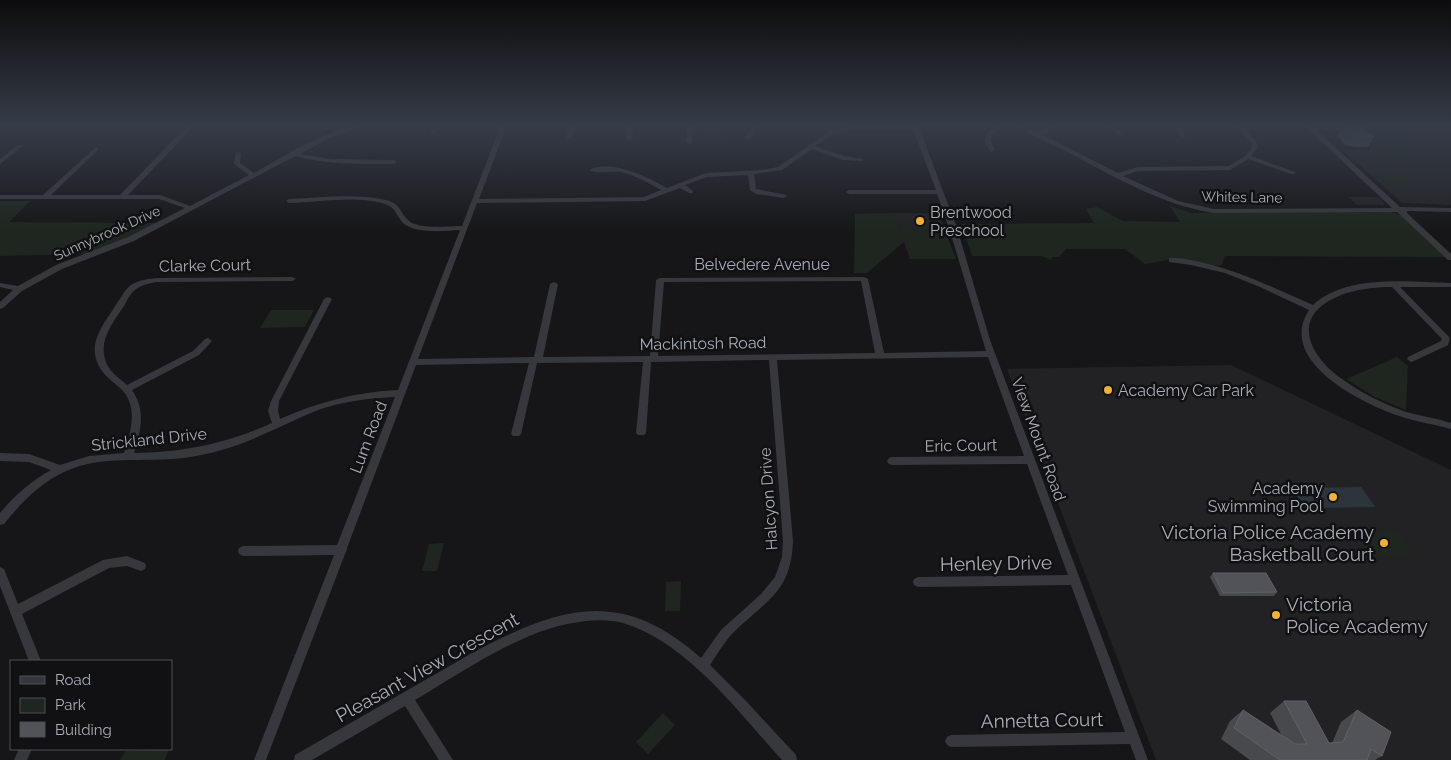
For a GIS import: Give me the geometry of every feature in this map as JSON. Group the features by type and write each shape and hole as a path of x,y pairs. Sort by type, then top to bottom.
{"street":[{"path":"45,197 85,160"},
{"path":"122,197 158,160"},
{"path":"237,160 237,164 253,174"},
{"name":"Sunnybrook Drive","path":"0,306 20,289 59,268 126,242 281,160"},
{"path":"317,160 394,162"},
{"name":"Lum Road","path":"260,760 491,160"},
{"path":"476,201 645,199 706,175 751,173 780,169 792,160"},
{"name":"View Mount Road","path":"928,160 992,354 1142,760"},
{"name":"Whites Lane","path":"1088,160 1177,204 1202,210 1451,210"},
{"path":"1118,175 1138,169 1230,168 1242,160"},
{"path":"1257,160 1293,173"},
{"path":"1345,160 1451,258"},
{"path":"592,170 612,169 633,172 667,191"},
{"path":"751,173 753,190 784,196"},
{"path":"680,185 691,192"},
{"path":"849,192 939,192"},
{"path":"0,197 160,198 190,208"},
{"path":"289,202 357,200 385,202 395,206 407,223 415,227 464,228"},
{"path":"1172,260 1200,264 1227,271 1314,309"},
{"name":"Belvedere Avenue","path":"650,358 660,280 864,278 880,356"},
{"name":"Clarke Court","path":"128,455 136,430 136,411 127,389 113,379 103,368 99,348 102,332 110,318 133,288 157,280 292,279"},
{"path":"516,434 554,284"},
{"path":"1451,285 1351,289 1330,297 1314,309 1306,321 1306,342 1314,358 1336,379 1359,395 1389,410 1451,426"},
{"path":"0,286 20,289"},
{"path":"1395,286 1442,334 1446,341 1441,346 1412,359"},
{"path":"278,424 273,412 275,401 328,299"},
{"path":"127,389 196,353 208,341"},
{"name":"Mackintosh Road","path":"414,362 992,354"},
{"name":"Halcyon Drive","path":"702,667 725,634 774,590 786,566 788,541 773,357"},
{"path":"641,433 650,358"},
{"name":"Strickland Drive","path":"0,521 22,495 60,469 104,456 175,455 202,451 232,443 315,408 354,397 402,393"},
{"path":"0,457 29,458 60,469"},
{"name":"Eric Court","path":"892,461 1030,460"},
{"path":"243,551 342,550"},
{"path":"15,612 107,563 127,562 141,566"},
{"path":"0,572 35,660"},
{"name":"Henley Drive","path":"918,582 1075,580"},
{"name":"Pleasant View Crescent","path":"300,760 521,633 577,617 608,616 649,628 686,652 791,760"},
{"path":"407,698 447,760"},
{"name":"Annetta Court","path":"951,741 1134,738"}],"shaded area":[{"path":"1355,160 1451,160 1451,205 1402,203"},
{"path":"1348,197 1378,197 1385,203 1383,205 1357,205"},
{"name":"Brentwood Preschool","path":"895,213 939,213 944,228 900,228"},
{"name":"Victoria Police Academy","path":"1231,365 1451,470 1451,760 1156,760 1007,369"},
{"name":"Academy Swimming Pool","path":"1361,487 1375,507 1305,508 1292,488"}],"green space":[{"path":"1433,160 1443,160 1451,167 1451,174 1408,174 1403,170 1440,166"},
{"path":"1368,163 1380,163 1393,174 1390,175 1400,175 1414,187 1392,188 1378,176 1389,175 1381,175"},
{"path":"0,201 30,201 9,222 162,223 93,254 0,256"},
{"path":"1170,206 1191,213 1392,212 1403,216 1446,257 1225,256 1221,266 1167,260 1145,264 1125,249 1066,249 1059,257 1052,257 1051,260 1042,256 972,256 961,224 1094,223 1086,209 1097,207 1123,221 1180,222"},
{"path":"895,213 900,228 944,228 956,259 910,259 904,242 867,273 854,273 855,214"},
{"path":"271,310 314,310 305,327 260,328"},
{"path":"1397,357 1408,366 1406,410 1375,397 1346,379"},
{"name":"Victoria Police Academy Basketball Court","path":"1354,531 1398,531 1415,555 1369,555"},
{"path":"444,543 437,571 422,571 429,544"},
{"path":"681,581 680,611 665,611 666,582"},
{"path":"663,713 675,725 648,754 636,742"},
{"path":"169,750 165,760 120,760 125,751"}],"building":[{"path":"1213,573 1266,573 1277,592 1223,593"},
{"path":"1284,701 1306,701 1329,743 1343,742 1357,710 1391,732 1382,756 1371,749 1367,760 1280,760 1234,728 1243,710 1295,744 1307,744"}],"place":[{"name":"Brentwood Preschool","path":"920,221"},
{"name":"Academy Car Park","path":"1108,390"},
{"name":"Academy Swimming Pool","path":"1333,497"},
{"name":"Victoria Police Academy Basketball Court","path":"1384,543"},
{"name":"Victoria Police Academy","path":"1276,615"}]}
